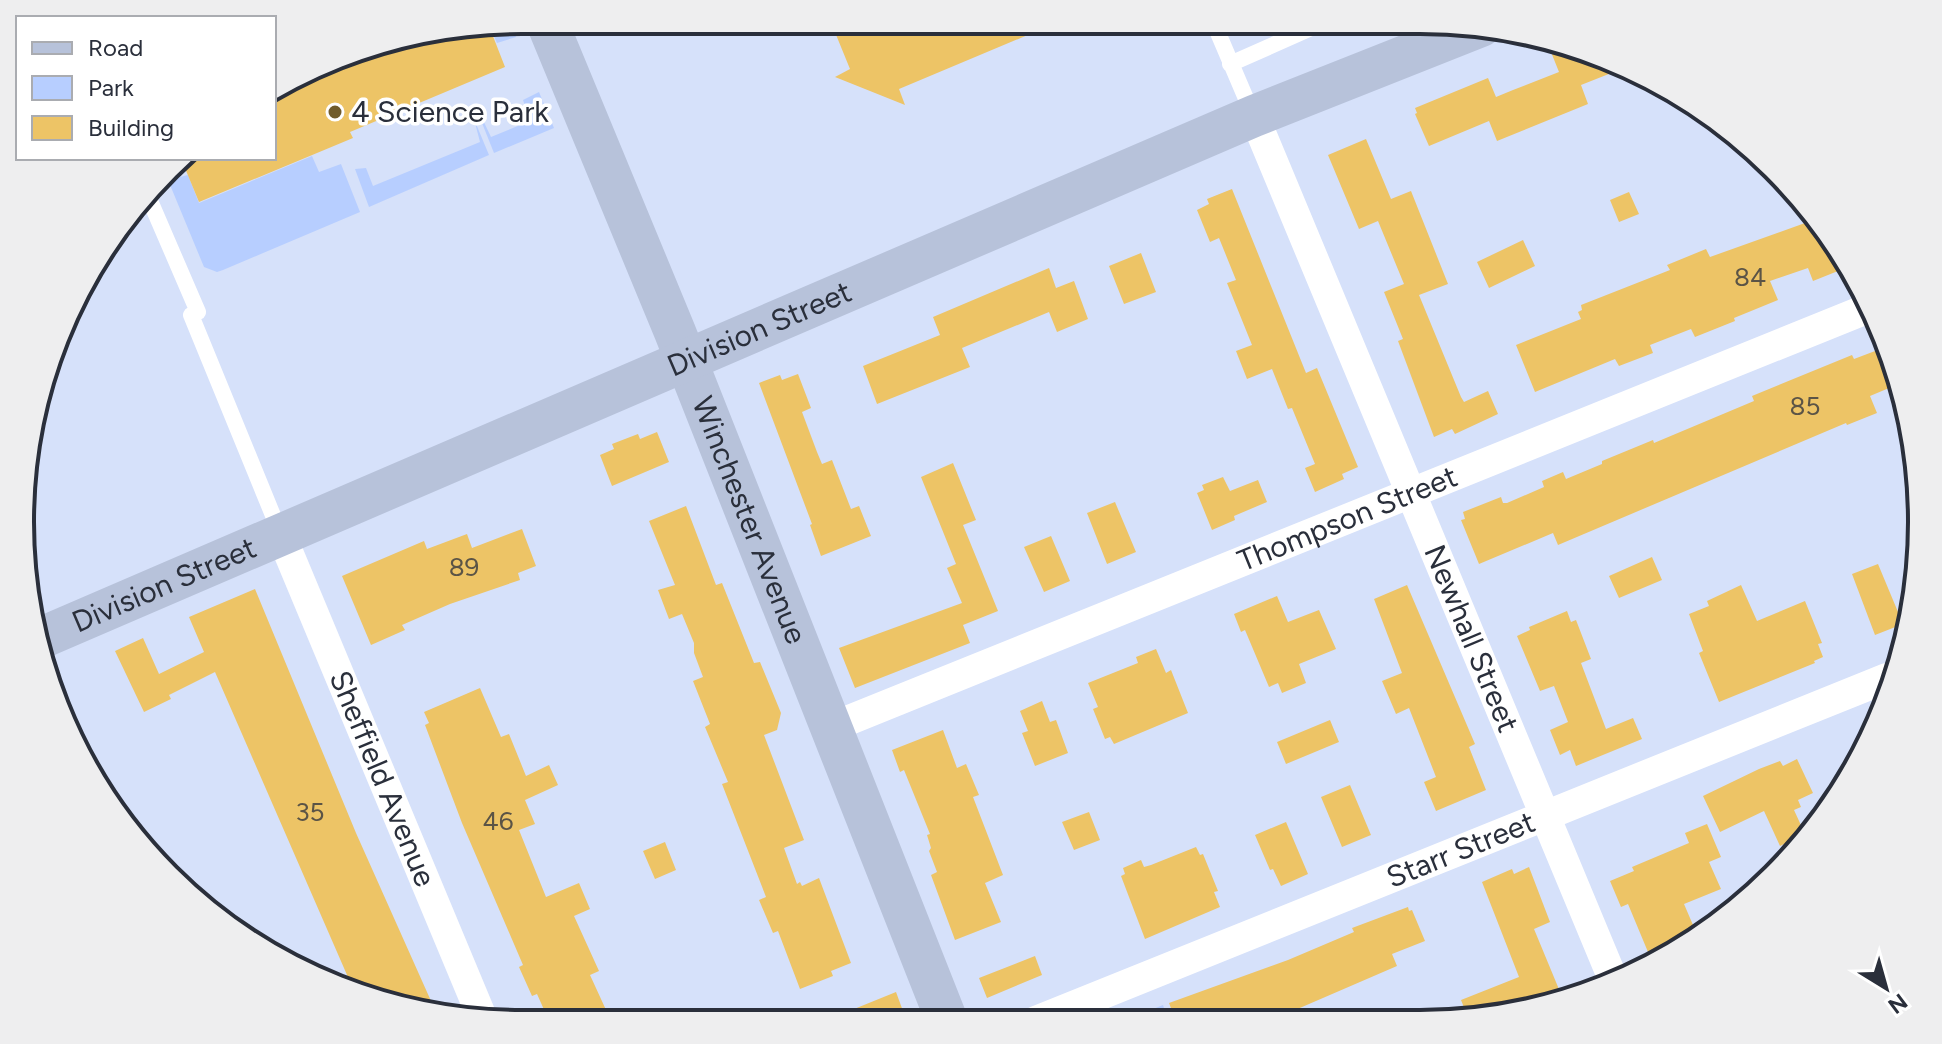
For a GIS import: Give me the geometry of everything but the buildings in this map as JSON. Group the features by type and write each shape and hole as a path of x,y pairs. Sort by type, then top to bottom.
{"main road":[{"name":"Winchester Avenue","path":"552,34 686,360 943,1010"},
{"name":"Division Street","path":"48,635 1254,116 1457,35"}],"street":[{"name":"Newhall Street","path":"1254,116 1610,972"},
{"name":"Thompson Street","path":"832,727 1860,311"},
{"name":"Sheffield Avenue","path":"281,535 478,1008"},
{"name":"Starr Street","path":"1063,1010 1882,680"}],"lane":[{"path":"1218,34 1254,116"},
{"path":"1230,64 1298,34"},
{"path":"151,205 281,535"}],"green space":[{"path":"515,34 516,37 497,43 493,35"},
{"path":"539,92 554,128 494,153 481,116 491,137 530,121 523,100"},
{"path":"474,119 489,155 369,207 355,169 366,168 373,186 480,142"},
{"path":"312,156 319,172 341,164 360,212 217,272 204,267 170,184 176,178 188,175 199,203"}],"place":[{"name":"4 Science Park","path":"335,112"}]}
